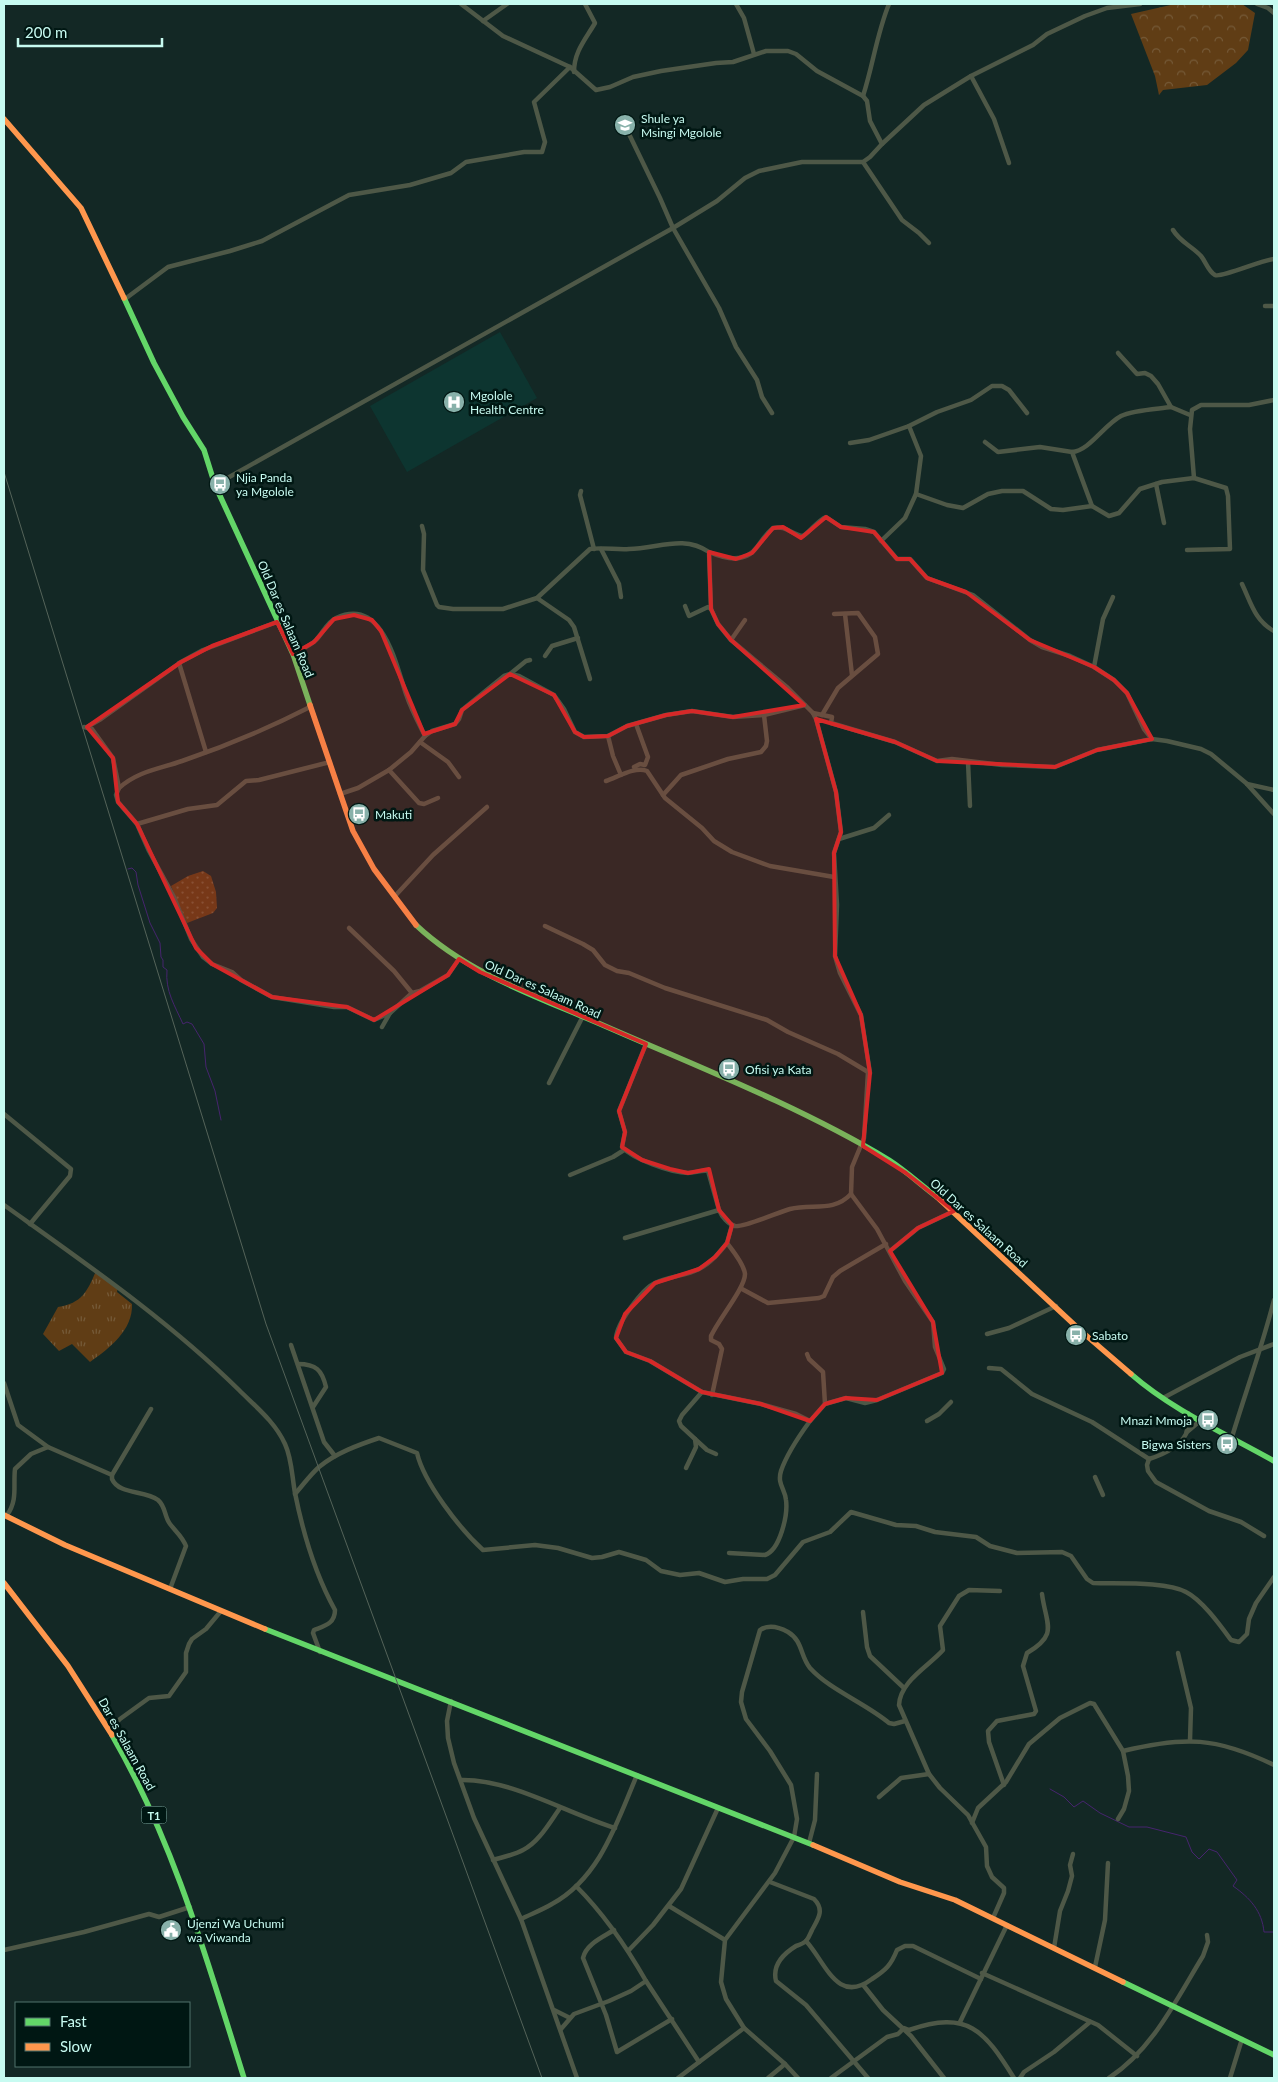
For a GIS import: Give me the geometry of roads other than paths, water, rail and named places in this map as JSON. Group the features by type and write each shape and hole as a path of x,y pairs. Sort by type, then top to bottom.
{"main road":[{"name":"Old Dar es Salaam Road","path":"4,119 81,208 154,363 183,417 204,450 215,485 292,654 348,820 374,869 416,925 432,940 480,972 582,1018 736,1083 861,1144 906,1173 954,1211 1056,1306 1081,1332 1141,1382 1188,1413 1274,1461"},
{"path":"6,1515 65,1545 320,1652 451,1701 794,1837 900,1882 956,1900 1274,2054"},
{"name":"Dar es Salaam Road","path":"4,1583 65,1660 110,1729 155,1817 190,1907 244,2078"}],"street":[{"path":"461,4 503,36 570,67 596,90 602,90 633,77 698,65 733,62 766,51 788,51 796,54 817,71 863,96 867,100 870,121 882,144"},
{"path":"484,21 507,4"},
{"path":"574,72 574,60 579,48 595,24 585,4"},
{"path":"736,4 744,18 754,54"},
{"path":"863,96 872,71 883,18 889,4"},
{"path":"215,485 673,228 717,201 745,178 759,171 802,162 863,162 924,105 971,76 1106,6 1140,4"},
{"path":"1257,4 1274,12"},
{"path":"124,299 168,267 262,241 348,195 418,182 451,173 466,162 524,152 542,152 544,142 534,102 570,67"},
{"path":"971,76 994,119 1009,163"},
{"path":"629,134 673,228 719,308 736,347 757,380 762,397 772,413"},
{"path":"863,162 902,220 920,233 929,243"},
{"path":"1173,230 1181,241 1201,256 1213,274 1217,276 1274,259"},
{"path":"1265,306 1274,306"},
{"path":"1118,353 1137,374 1145,373 1151,376 1158,384 1171,407"},
{"path":"850,443 869,440 909,426 937,412 971,400 992,386 1002,386 1008,390 1026,413"},
{"path":"1194,478 1190,429 1192,410 1202,405 1249,405 1274,400"},
{"path":"985,442 998,452 1040,447 1072,452 1082,450 1104,427 1121,416 1171,407 1190,415"},
{"path":"881,541 905,518 916,494 921,456 909,426"},
{"path":"1072,452 1092,506 1100,513 1113,516 1140,489 1156,484 1194,478 1226,488 1231,547 1227,550 1187,550"},
{"path":"1156,484 1164,523"},
{"path":"581,491 580,495 594,548"},
{"path":"916,494 947,505 963,508 988,494 1002,491 1023,491 1051,509 1063,510 1092,506"},
{"path":"422,526 425,543 423,570 439,607 503,609 537,598 585,553 594,548 631,549 674,542 702,547 722,558 736,559 752,552 773,528 784,528 803,536 822,518 826,517 841,527 869,530 897,559 910,559 927,578 973,595 1030,640 1042,647 1070,656 1094,667 1114,680 1127,693 1144,729 1152,739"},
{"path":"601,548 619,584 621,597"},
{"path":"710,552 711,608 718,624 730,640 773,674 813,713 836,792 841,832 834,853 837,906 836,964 862,1016 870,1073 868,1072 866,1126 852,1166 851,1194 890,1250 905,1280 933,1322 934,1347 944,1369 942,1373 877,1400 865,1403 846,1398 825,1404 794,1444 781,1471 780,1485 786,1498 786,1515 776,1546 765,1555 729,1553"},
{"path":"1242,584 1261,623 1274,631"},
{"path":"1094,667 1103,619 1113,597"},
{"path":"537,598 569,620 574,627 590,679"},
{"path":"686,606 689,616 711,608"},
{"path":"822,715 832,696 852,675 877,657 875,637 858,614 834,614"},
{"path":"845,614 852,675"},
{"path":"292,654 314,642 334,618 354,615 372,620 382,631 391,647 407,697 425,736"},
{"path":"730,640 745,620"},
{"path":"119,788 113,758 92,729 85,727 100,720 180,663 212,646 277,622"},
{"path":"545,656 552,646 578,638"},
{"path":"340,794 358,788 390,770 425,736 454,724 459,719 462,710 504,676 510,674 526,660 530,660"},
{"path":"180,663 206,752"},
{"path":"510,674 519,676 554,695 564,709 574,732 584,737 608,736 627,726 666,715 692,711 733,717 764,714 805,705"},
{"path":"310,707 264,730 135,776 119,788 116,795 118,802 137,824 174,897 191,939 203,957 212,964 232,972 241,980 272,997 347,1007 374,1020 390,1013"},
{"path":"813,713 832,717 831,723 895,742 937,761 952,759 968,762 1055,767 1097,750 1152,739 1201,749 1211,754 1246,784 1274,814"},
{"path":"663,794 681,775 728,759 761,752 766,746 767,741 764,714"},
{"path":"634,767 640,764 646,765 648,757 636,724"},
{"path":"608,736 613,756 622,775"},
{"path":"420,742 448,762 459,778"},
{"path":"137,824 188,809 216,805 233,794 244,781 259,780 330,762"},
{"path":"968,762 970,806"},
{"path":"390,770 419,803 424,804 438,798"},
{"path":"606,781 635,770 643,770 647,772 663,794 714,841 732,852 770,866 834,877"},
{"path":"1246,784 1274,790"},
{"path":"395,896 433,854 487,807"},
{"path":"839,838 874,828 889,815"},
{"path":"545,926 593,950 605,965 617,971 629,973 665,988 767,1020 788,1032 844,1057 868,1072"},
{"path":"349,928 394,971 412,993"},
{"path":"382,1027 390,1013 412,993 420,991 448,975 459,959"},
{"path":"549,1083 582,1018"},
{"path":"646,1044 619,1111 625,1128 621,1145 624,1150 642,1160 670,1169 688,1173 708,1171 722,1216 737,1227 804,1206 827,1207 840,1203 851,1194"},
{"path":"5,1116 62,1161 70,1169 71,1173 30,1224"},
{"path":"570,1175 613,1157 624,1150"},
{"path":"4,1205 169,1326 215,1366 266,1415 286,1445 295,1494 317,1573 335,1610 335,1617 331,1622 314,1630 313,1633 320,1652"},
{"path":"625,1238 720,1210"},
{"path":"890,1250 918,1228 954,1211"},
{"path":"732,1225 727,1243 715,1257 699,1269 661,1280 651,1286 625,1314 616,1333 616,1338 626,1352 650,1361 702,1392 761,1404 796,1414 810,1421"},
{"path":"712,1395 722,1349 720,1344 711,1340 711,1336 733,1298 742,1288 745,1274 727,1243"},
{"path":"742,1288 768,1303 819,1298 824,1296 832,1278 840,1271 886,1244"},
{"path":"1232,1437 1254,1367 1262,1349 1274,1300"},
{"path":"987,1334 1009,1328 1056,1306"},
{"path":"1163,1398 1208,1373 1274,1344"},
{"path":"291,1346 324,1442 335,1456"},
{"path":"807,1354 809,1359 823,1372 825,1404"},
{"path":"298,1364 314,1366 323,1374 326,1387 312,1408"},
{"path":"989,1368 1001,1369 1032,1394 1092,1422 1149,1459"},
{"path":"4,1382 18,1426 48,1447 112,1475"},
{"path":"702,1392 679,1421 681,1426 707,1450 716,1454"},
{"path":"927,1421 939,1414 951,1402"},
{"path":"151,1409 112,1475 114,1483 118,1487 156,1498 164,1507 169,1523 182,1536 186,1546 170,1589"},
{"path":"1187,1432 1188,1413"},
{"path":"1149,1459 1164,1454 1201,1420"},
{"path":"295,1494 318,1468 335,1456 379,1438 417,1453 420,1467 455,1519 468,1537 483,1550 535,1545 558,1548 576,1555 592,1558 619,1552 646,1560 661,1572 680,1575 699,1573 725,1582 743,1579 767,1579 775,1575 804,1542 830,1532 852,1512 935,1532 976,1537 990,1546 1016,1553 1062,1552 1071,1556 1087,1579 1093,1582 1165,1586 1185,1591 1220,1625 1231,1640 1239,1642 1248,1634 1249,1619 1256,1603 1274,1577"},
{"path":"686,1468 696,1447 695,1439"},
{"path":"6,1515 13,1507 16,1495 15,1470 31,1454 48,1447"},
{"path":"1149,1459 1148,1471 1156,1482 1209,1512 1241,1522 1264,1536"},
{"path":"1095,1477 1103,1495"},
{"path":"993,1918 1004,1893 1004,1888 992,1877 988,1866 986,1847 968,1815 940,1788 929,1774 905,1722 899,1698 904,1688 943,1650 940,1626 959,1596 969,1590 1000,1591"},
{"path":"1004,1785 989,1742 988,1731 997,1721 1029,1716 1036,1711 1023,1666 1027,1653 1040,1645 1048,1635 1042,1594"},
{"path":"110,1729 120,1719 149,1698 169,1696 186,1672 188,1644 206,1629 221,1611"},
{"path":"863,1612 867,1647 870,1656 904,1688"},
{"path":"798,2078 744,2028 726,1999 721,1982 725,1940 770,1882 794,1837 797,1819 791,1785 770,1751 746,1719 741,1702 742,1692 760,1630 773,1626 787,1632 799,1642 808,1666 820,1677 889,1723 905,1722"},
{"path":"1178,1653 1191,1708 1190,1740"},
{"path":"451,1701 447,1721 448,1738 460,1780 474,1818 521,1919 577,2078"},
{"path":"972,1823 982,1804 1004,1785 1029,1744 1060,1718 1086,1704 1094,1704 1123,1751 1129,1792 1124,1809 1118,1819"},
{"path":"1123,1751 1150,1744 1190,1740 1223,1745 1274,1765"},
{"path":"809,1843 815,1820 817,1774"},
{"path":"879,1797 901,1778 929,1774"},
{"path":"521,1919 553,1904 576,1886 600,1858 637,1775"},
{"path":"460,1780 492,1782 615,1828"},
{"path":"493,1860 523,1850 529,1846 550,1823 560,1808"},
{"path":"628,1951 682,1890 718,1808"},
{"path":"1054,1948 1060,1911 1072,1876 1070,1865 1073,1854"},
{"path":"1094,1967 1105,1920 1108,1863"},
{"path":"770,1882 814,1899 818,1904 820,1916 806,1942 786,1953 780,1959 775,1968 776,1981 806,2005 868,2078"},
{"path":"576,1886 595,1905 614,1930 699,2062"},
{"path":"669,1906 725,1940"},
{"path":"4,1950 84,1932 149,1914 159,1917 190,1907"},
{"path":"960,2022 982,1973 1007,1925"},
{"path":"614,1930 589,1947 584,1952 583,1958 617,2052 672,2019"},
{"path":"1109,2078 1125,2068 1156,2033 1203,1956 1208,1942 1207,1935"},
{"path":"806,1942 840,1985 854,1988 864,1986 891,1965 897,1950 905,1946 922,1950 962,1972 980,1979"},
{"path":"982,1973 1090,2022 1108,2032 1137,2056"},
{"path":"561,2029 574,2014 601,2005 631,1991 646,1981"},
{"path":"864,1986 883,2010 904,2028 944,2078"},
{"path":"554,2010 570,2018"},
{"path":"904,2028 909,2030 946,2021 960,2022 979,2032 1014,2078"},
{"path":"1020,2078 1024,2072 1054,2052 1090,2022"},
{"path":"678,2078 744,2028"},
{"path":"831,2078 888,2037 898,2034 904,2028"},
{"path":"1230,2078 1242,2039"},
{"path":"768,2078 785,2064"}],"waterway":[{"path":"128,869 132,868 136,872 138,885 150,923 160,943 163,967 167,970 169,992 174,1005 183,1024 187,1022 192,1024 204,1044 206,1067 215,1091 221,1120"},
{"path":"1050,1789 1064,1797 1074,1807 1083,1801 1100,1813 1129,1827 1147,1827 1186,1837 1192,1852 1199,1859 1209,1849 1217,1852 1237,1880 1233,1886 1245,1895 1258,1911 1264,1932 1274,1932"}],"railway":[{"path":"4,472 266,1324 542,2078"}],"place":[{"name":"Shule ya Msingi Mgolole","path":"625,125"},
{"name":"Mgolole Health Centre","path":"454,402"},
{"name":"Njia Panda ya Mgolole","path":"220,484"},
{"name":"Makuti","path":"359,814"},
{"name":"Ofisi ya Kata","path":"729,1069"},
{"name":"Sabato","path":"1076,1335"},
{"name":"Mnazi Mmoja","path":"1208,1420"},
{"name":"Bigwa Sisters","path":"1227,1444"},
{"name":"Ujenzi Wa Uchumi wa Viwanda","path":"171,1930"}]}
